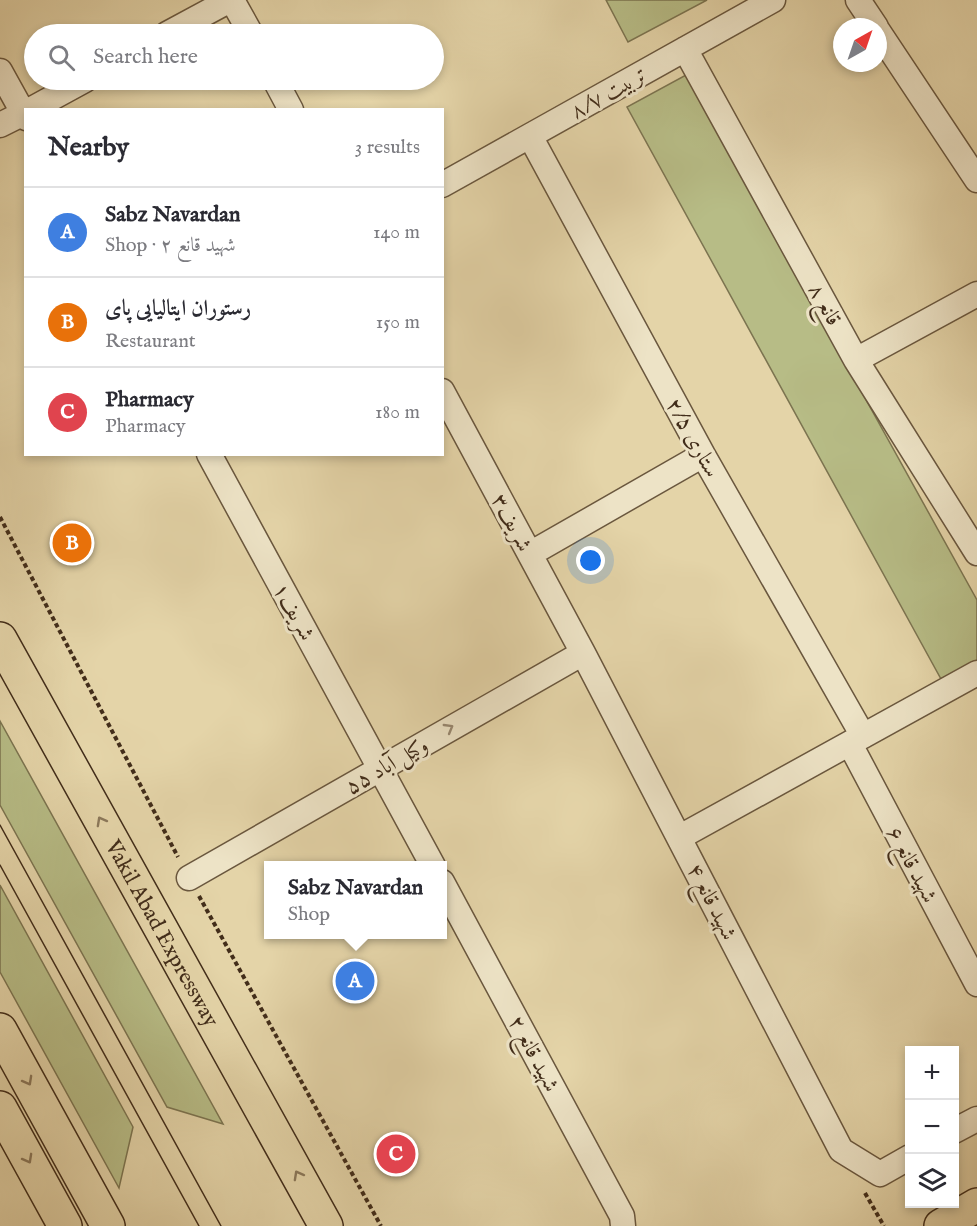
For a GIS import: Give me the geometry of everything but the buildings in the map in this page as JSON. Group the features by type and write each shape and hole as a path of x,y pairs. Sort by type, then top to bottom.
{"highway":[{"name":"Vakil Abad Expressway","path":"0,639 326,1226"},
{"path":"0,1030 108,1226"},
{"path":"0,1108 65,1226"},
{"path":"941,1226 977,1205"}],"street":[{"path":"186,24 231,0 245,24"},
{"name":"تربیت ۸/۷","path":"444,183 773,0"},
{"path":"858,0 870,18"},
{"path":"887,44 977,180"},
{"name":"قانع ۸","path":"685,49 856,360 977,554"},
{"path":"0,71 24,110"},
{"path":"35,108 67,90"},
{"path":"280,90 290,108"},
{"path":"0,125 24,114"},
{"name":"ستاری ۲/۵","path":"530,136 856,740"},
{"path":"856,360 977,294"},
{"name":"شریف٣","path":"444,395 583,653"},
{"path":"530,554 703,455"},
{"name":"شریف١","path":"210,456 380,767"},
{"name":"۵۵ وکیل آباد","path":"189,878 583,653"},
{"name":"شهید قانع ۴","path":"583,653 841,1150 879,1174 905,1159"},
{"path":"680,837 977,673"},
{"name":"شهید قانع ۶","path":"856,740 977,984"},
{"path":"380,767 430,861"},
{"name":"شهید قانع ۲","path":"447,891 622,1216 623,1226"},
{"path":"959,1128 977,1119"}],"green space":[{"path":"606,0 707,0 628,42"},
{"path":"686,75 977,600 977,660 941,679 627,107"},
{"path":"0,721 223,1124 167,1107 0,805"},
{"path":"0,885 133,1127 119,1188 0,972"}],"tram line":[{"path":"0,825 221,1226"},
{"path":"0,865 199,1226"}],"place":[{"name":"رستوران ایتالیایی پای","path":"72,543"},
{"name":"Sabz Navardan","path":"355,981"},
{"name":"Pharmacy","path":"396,1154"}]}
